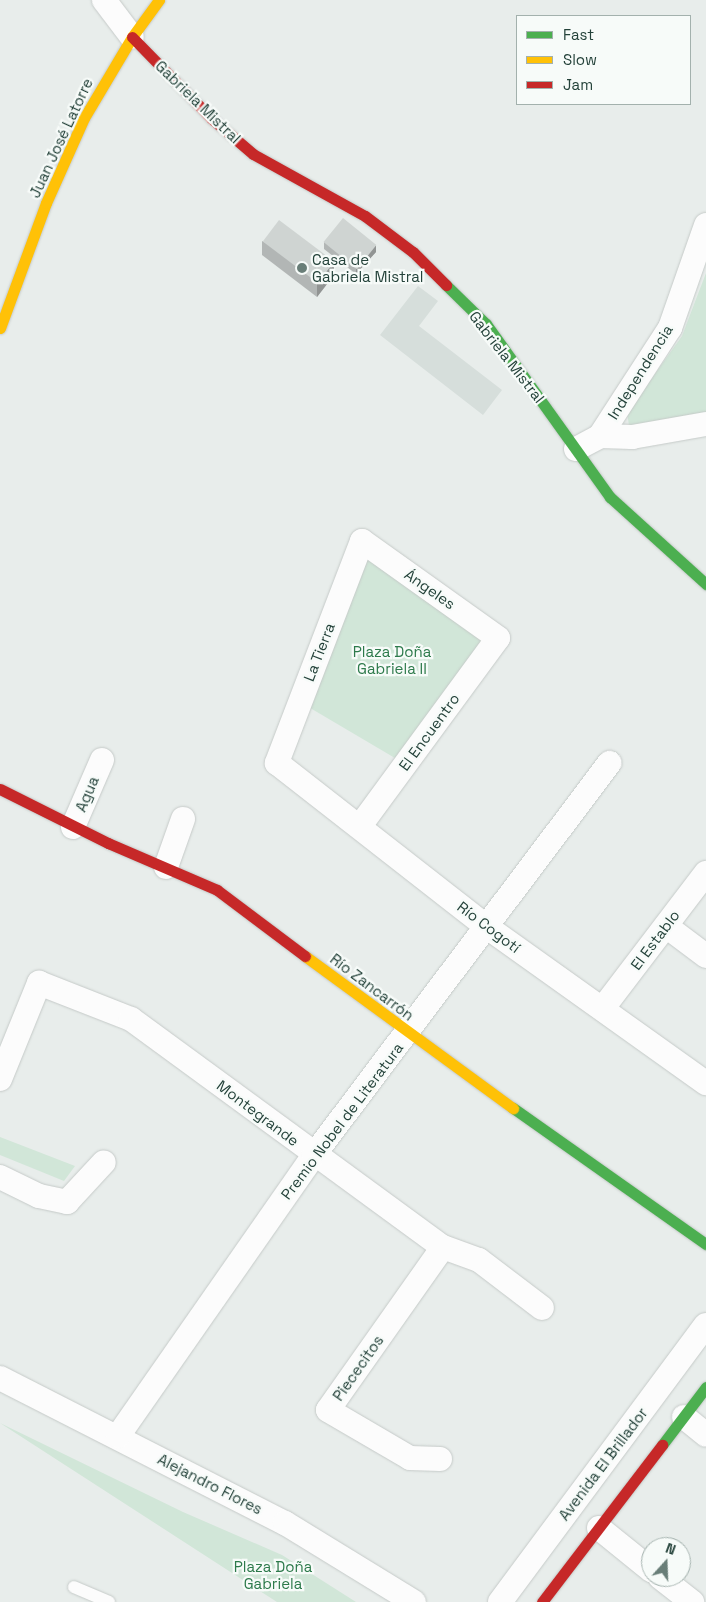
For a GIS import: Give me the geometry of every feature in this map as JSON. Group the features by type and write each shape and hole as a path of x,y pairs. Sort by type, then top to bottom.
{"street":[{"name":"Gabriela Mistral","path":"104,0 132,37 211,118 253,154 364,216 413,252 486,324 610,496 664,549 706,584"},
{"name":"Juan José Latorre","path":"0,328 64,160 89,110 132,37 159,0"},
{"name":"Independencia","path":"576,449 600,436 670,328 706,225"},
{"path":"600,436 632,437 706,424"},
{"name":"Ángeles","path":"362,541 498,638"},
{"name":"La Tierra","path":"277,762 362,541"},
{"name":"El Encuentro","path":"360,826 498,638"},
{"name":"Agua","path":"73,827 102,760"},
{"name":"Río Cogotí","path":"277,762 487,927 603,1008 702,1072"},
{"name":"Premio Nobel de Literatura","path":"118,1436 314,1155 408,1033 609,763"},
{"name":"Río Zancarrón","path":"0,789 26,799 73,827 217,890 408,1033 706,1244"},
{"path":"166,867 184,819"},
{"name":"El Establo","path":"603,1008 706,873"},
{"path":"666,926 706,956"},
{"name":"Montegrande","path":"0,1078 39,983 132,1020 314,1155 443,1247 479,1260 542,1308"},
{"path":"0,1176 39,1196 67,1202 104,1162"},
{"name":"Piececitos","path":"440,1459 410,1458 328,1410 443,1247"},
{"name":"Avenida El Brillador","path":"500,1602 706,1325"},
{"name":"Alejandro Flores","path":"0,1378 118,1436 285,1523 414,1602"},
{"path":"542,1602 706,1387"},
{"path":"684,1417 706,1435"},
{"path":"599,1528 641,1562"},
{"path":"673,1587 692,1602"}],"lane":[{"path":"74,1587 109,1602"}],"shaded area":[{"path":"418,286 438,301 419,326 502,390 483,415 380,335"}],"green space":[{"path":"706,273 706,416 630,431 627,413 682,336"},
{"name":"Plaza Doña Gabriela II","path":"367,556 486,642 400,761 300,702"},
{"path":"0,1137 75,1166 64,1181 0,1155"},
{"name":"Plaza Doña Gabriela","path":"0,1423 183,1512 282,1555 356,1602 277,1602"}],"building":[{"path":"343,218 376,245 357,269 323,242"},
{"path":"279,220 334,262 318,283 263,242"}],"traffic: fast":[{"path":"446,285 486,324 610,497 706,584"},
{"path":"513,1108 706,1244"},
{"path":"662,1445 706,1387"}],"traffic: slow":[{"path":"0,328 46,203 84,118 132,37 159,0"},
{"path":"305,956 513,1108"}],"traffic: jam":[{"path":"132,37 211,118 253,154 365,216 413,252 446,285"},
{"path":"0,789 108,843 217,890 305,956"},
{"path":"542,1602 662,1445"}],"place":[{"name":"Casa de Gabriela Mistral","path":"302,268"}]}
